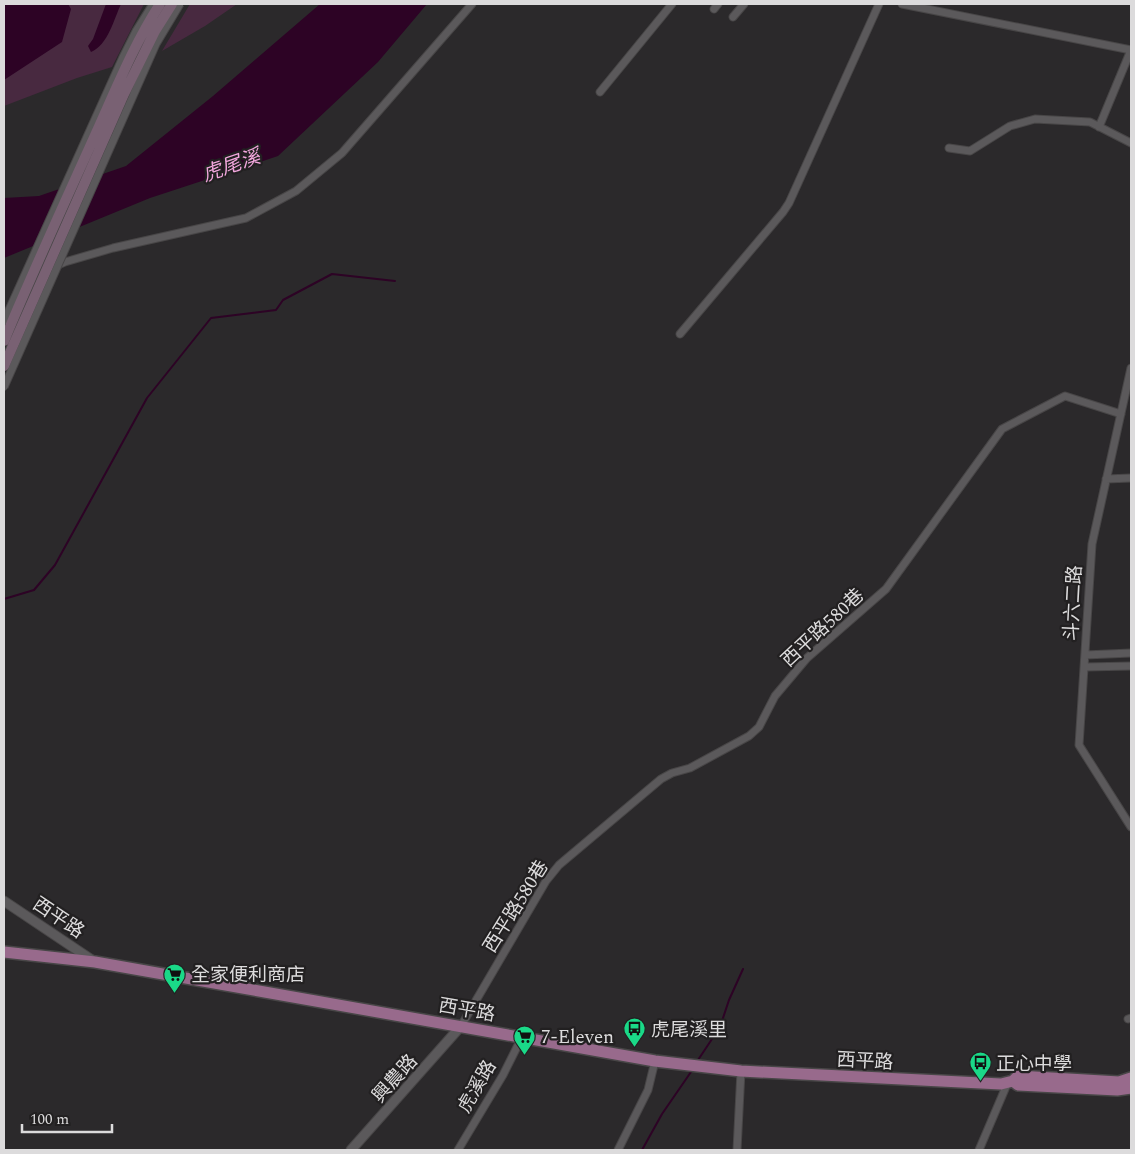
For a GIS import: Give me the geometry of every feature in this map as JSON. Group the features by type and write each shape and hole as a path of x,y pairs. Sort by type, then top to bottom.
{"main road":[{"path":"4,341 51,231 122,75 140,38 160,4"},
{"path":"4,366 124,94 155,31 172,4"},
{"name":"西平路","path":"4,952 95,962 655,1061 741,1071 1002,1084 1018,1076 1119,1082 1131,1078"},
{"name":"西平路","path":"1010,1081 1018,1085 1117,1090 1131,1088"}],"street":[{"path":"4,321 119,66 136,31 153,4"},
{"path":"4,388 156,44 180,4"},
{"path":"4,311 45,271 65,262 113,248 246,218 296,191 342,153 472,4"},
{"path":"600,92 672,4"},
{"path":"732,17 744,4"},
{"path":"680,334 789,203 879,4"},
{"path":"902,4 1131,50 1099,127"},
{"path":"949,148 970,151 1010,126 1035,119 1090,122 1131,143"},
{"name":"斗六二路","path":"1131,368 1092,544 1079,746 1131,827"},
{"name":"西平路580巷","path":"461,1026 541,889 559,865 661,779 690,768 749,736 759,727 775,696 807,658 886,589 1002,429 1065,396 1121,414"},
{"path":"1106,479 1131,478"},
{"path":"1086,655 1131,653"},
{"path":"1085,667 1131,666"},
{"name":"西平路","path":"4,901 95,962"},
{"name":"興農路","path":"351,1150 461,1026"},
{"name":"虎溪路","path":"458,1150 503,1075 522,1037"},
{"path":"618,1150 648,1090 655,1061"},
{"path":"737,1150 741,1071"},
{"path":"979,1150 1010,1081"}],"shaded area":[{"path":"4,4 144,4 112,67 77,78 4,106"},
{"path":"190,4 237,4 205,26 162,51"}],"water":[{"path":"4,4 68,4 71,9 62,42 4,80"},
{"path":"106,4 121,4 106,38 97,49 91,52 88,46 93,39"},
{"name":"虎尾溪","path":"320,4 427,4 378,62 278,156 150,198 4,258 4,198 39,196 126,166 213,96"}],"waterway":[{"path":"4,599 34,590 55,565 147,398 211,318 276,310 283,300 332,274 395,281"},
{"path":"696,1063 720,1027 729,1000 743,969"},
{"path":"642,1150 662,1114 693,1069"}],"place":[{"name":"全家便利商店","path":"175,993"},
{"name":"虎尾溪里","path":"635,1048"},
{"name":"7-Eleven","path":"525,1055"},
{"name":"正心中學","path":"980,1082"}]}
